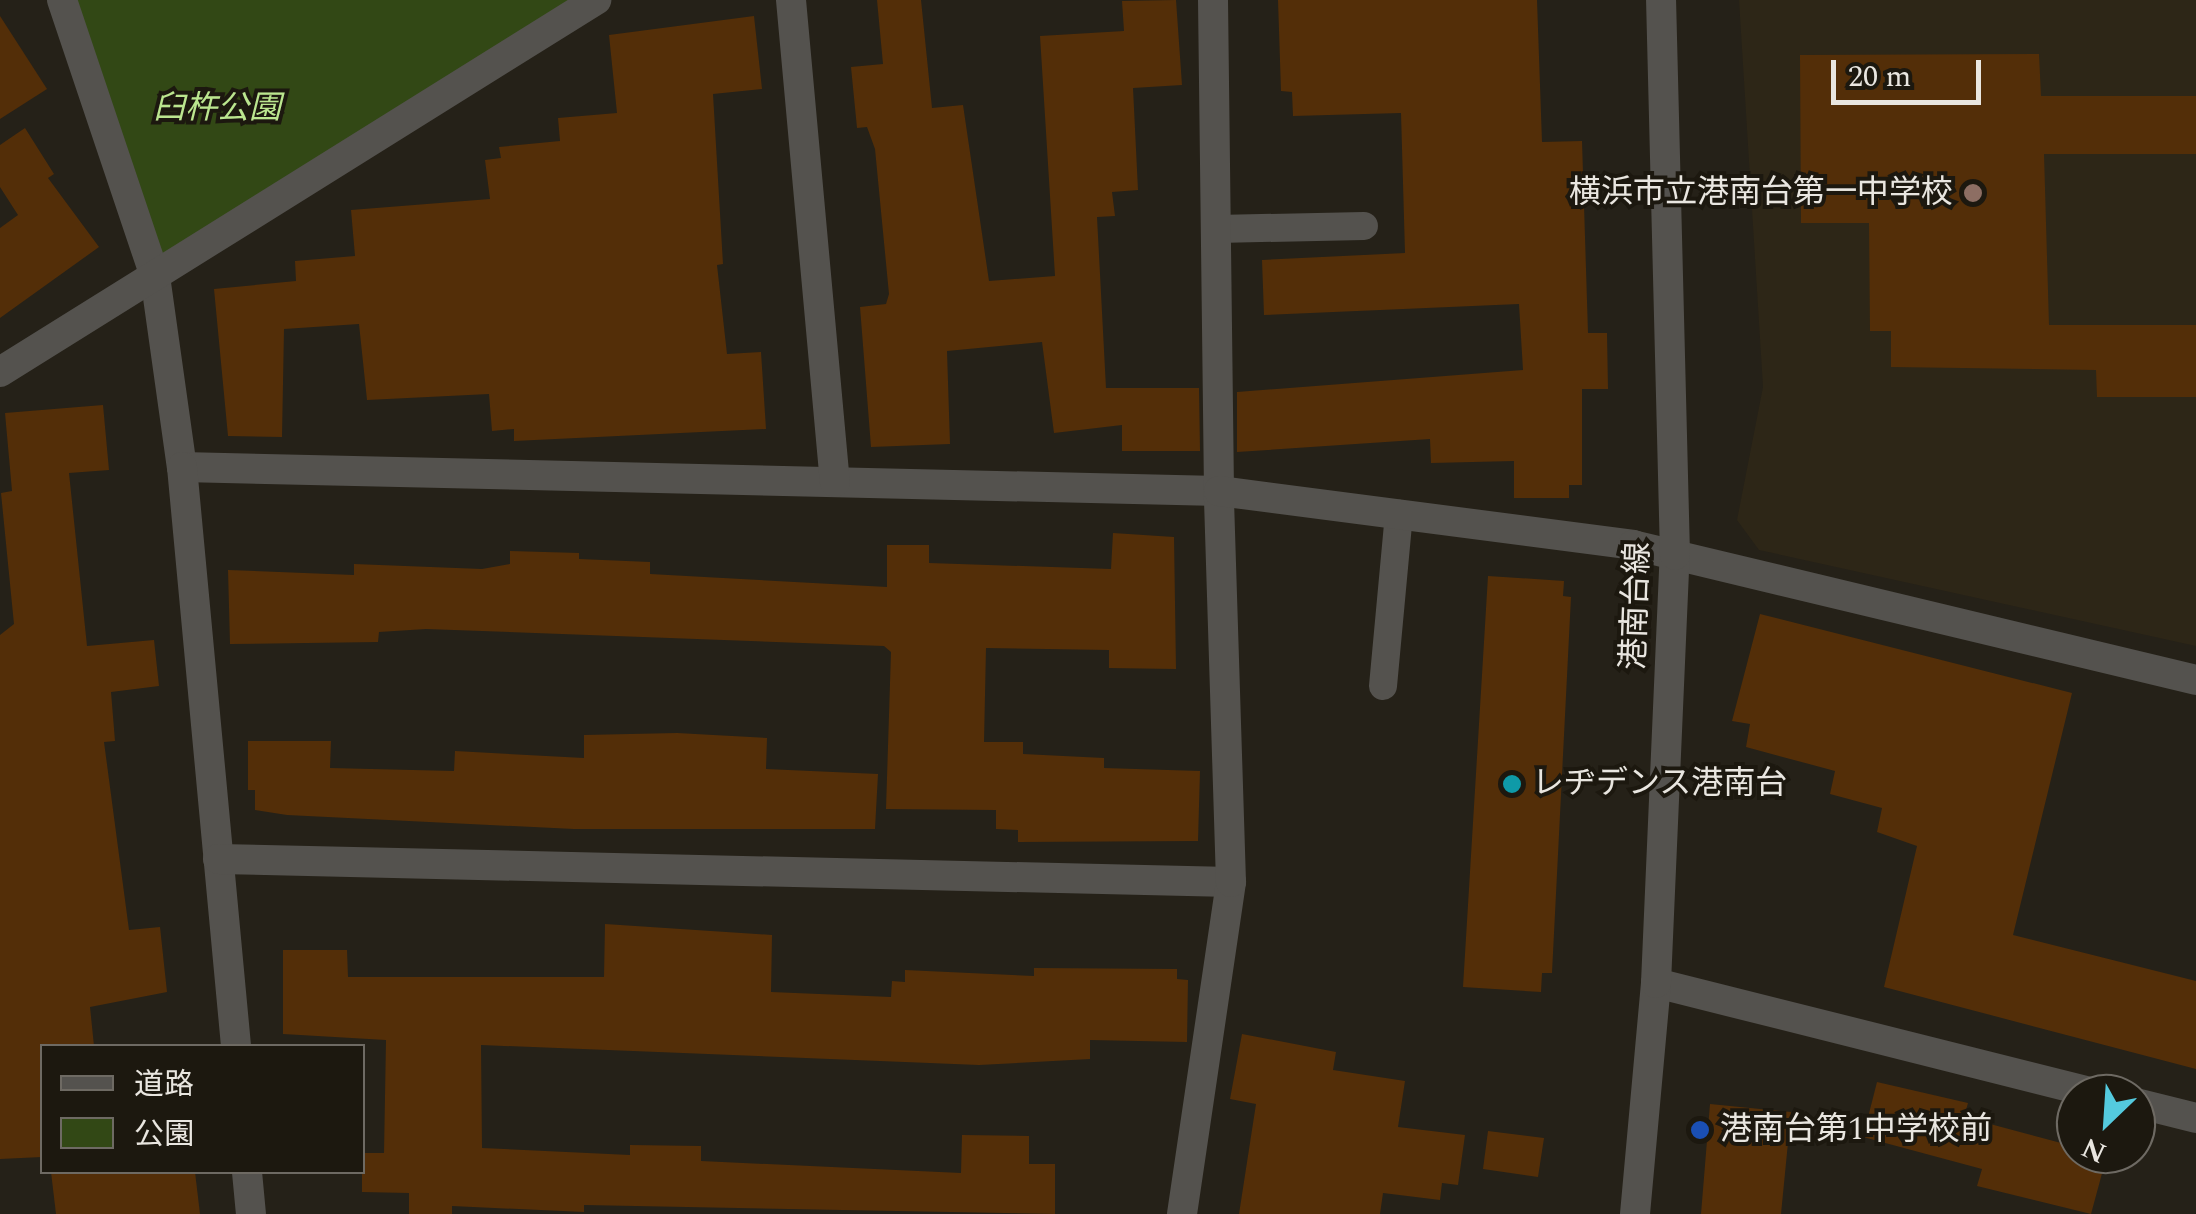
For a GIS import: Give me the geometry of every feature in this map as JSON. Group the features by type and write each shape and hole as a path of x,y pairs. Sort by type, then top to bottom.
{"street":[{"path":"62,0 155,276 182,467 236,1044"},
{"path":"0,372 596,0"},
{"path":"791,0 835,482"},
{"path":"1182,1214 1231,882 1219,491 1213,0"},
{"name":"港南台線","path":"1635,1214 1656,983 1676,555 1662,0"},
{"path":"182,467 1219,491 1676,555 2196,680"},
{"path":"218,859 1231,882"},
{"path":"1656,983 2056,1083"},
{"path":"2156,1108 2196,1118"},
{"path":"247,1174 251,1214"}],"lane":[{"path":"1218,228 1364,226"},
{"path":"1383,686 1399,514"}],"shaded area":[{"name":"横浜市立港南台第一中学校","path":"1739,0 2196,0 2196,646 1759,550 1737,520 1763,387"}],"green space":[{"name":"臼杵公園","path":"62,0 596,0 155,276"}],"building":[{"path":"877,0 921,0 932,108 963,105 989,281 1055,276 1040,36 1124,31 1122,1 1176,0 1182,85 1133,88 1138,190 1112,192 1115,216 1097,217 1106,388 1199,388 1200,451 1122,451 1122,425 1054,433 1042,342 947,351 950,444 871,447 860,307 886,304 889,294 875,149 867,127 857,128 851,67 883,64"},
{"path":"1278,0 1537,0 1542,142 1582,141 1588,333 1607,333 1608,389 1582,389 1582,485 1569,485 1569,498 1514,498 1514,461 1431,463 1430,439 1237,452 1237,392 1523,370 1519,304 1264,315 1262,260 1405,253 1401,113 1293,116 1292,92 1281,91"},
{"path":"0,16 47,89 0,119"},
{"path":"754,16 762,89 713,94 723,264 717,265 727,354 761,352 766,429 514,441 514,429 492,431 489,394 367,400 359,324 284,329 282,437 228,436 214,289 296,281 295,261 355,256 351,210 490,199 485,160 501,158 499,147 560,141 558,118 617,113 609,35"},
{"path":"2039,54 2041,96 2196,96 2196,154 2044,154 2049,325 2196,325 2196,397 2097,397 2096,370 1891,367 1891,331 1870,331 1869,223 1801,223 1800,55"},
{"path":"25,128 54,174 48,178 99,247 0,318 0,228 18,215 0,187 0,145"},
{"path":"103,405 109,470 69,473 87,646 154,640 159,686 111,692 115,741 104,742 129,930 160,927 167,992 90,1007 94,1044 40,1044 40,1157 0,1159 0,635 14,624 1,493 12,491 5,413"},
{"path":"1113,533 1174,537 1176,669 1109,668 1109,650 986,648 984,742 1023,742 1023,754 1104,758 1104,768 1200,771 1198,841 1018,842 1018,830 996,829 996,810 886,809 891,652 884,646 426,629 379,632 378,642 230,644 228,570 354,575 354,564 482,569 510,564 510,551 579,553 579,559 650,562 650,574 887,587 887,545 929,545 929,563 1111,569"},
{"name":"レヂデンス港南台","path":"1488,576 1564,581 1563,596 1571,597 1552,973 1542,973 1541,992 1463,987"},
{"path":"1760,614 2072,693 2013,935 2196,981 2196,1069 1884,987 1917,846 1877,832 1882,808 1830,794 1835,771 1746,747 1750,724 1732,721"},
{"path":"677,733 767,738 766,769 878,774 875,829 574,829 287,815 255,810 255,790 248,790 248,741 331,741 330,768 454,771 455,751 584,758 584,735"},
{"path":"605,924 772,935 771,992 891,997 892,981 905,982 905,970 1034,976 1034,968 1177,969 1177,979 1188,980 1187,1042 1090,1040 1090,1059 979,1065 481,1045 482,1148 630,1155 630,1145 701,1146 701,1161 961,1173 962,1135 1029,1136 1029,1164 1055,1164 1055,1214 584,1205 584,1212 452,1206 452,1214 409,1214 409,1193 362,1192 365,1153 384,1153 386,1040 283,1034 283,950 347,950 348,977 604,977"},
{"path":"1242,1034 1336,1052 1333,1070 1405,1081 1398,1127 1465,1135 1458,1185 1442,1183 1440,1200 1383,1193 1380,1214 1239,1214 1256,1104 1230,1099"},
{"path":"1877,1082 1968,1103 1964,1117 2056,1142 2056,1174 2102,1174 2091,1214 1977,1186 1982,1169 1863,1137"},
{"path":"1710,1104 1791,1112 1781,1214 1701,1214"},
{"path":"1488,1131 1544,1138 1538,1177 1483,1169"},
{"path":"51,1174 195,1174 200,1214 56,1214"}],"place":[{"name":"横浜市立港南台第一中学校","path":"1973,193"},
{"name":"レヂデンス港南台","path":"1512,784"},
{"name":"港南台第1中学校前","path":"1700,1130"}]}
